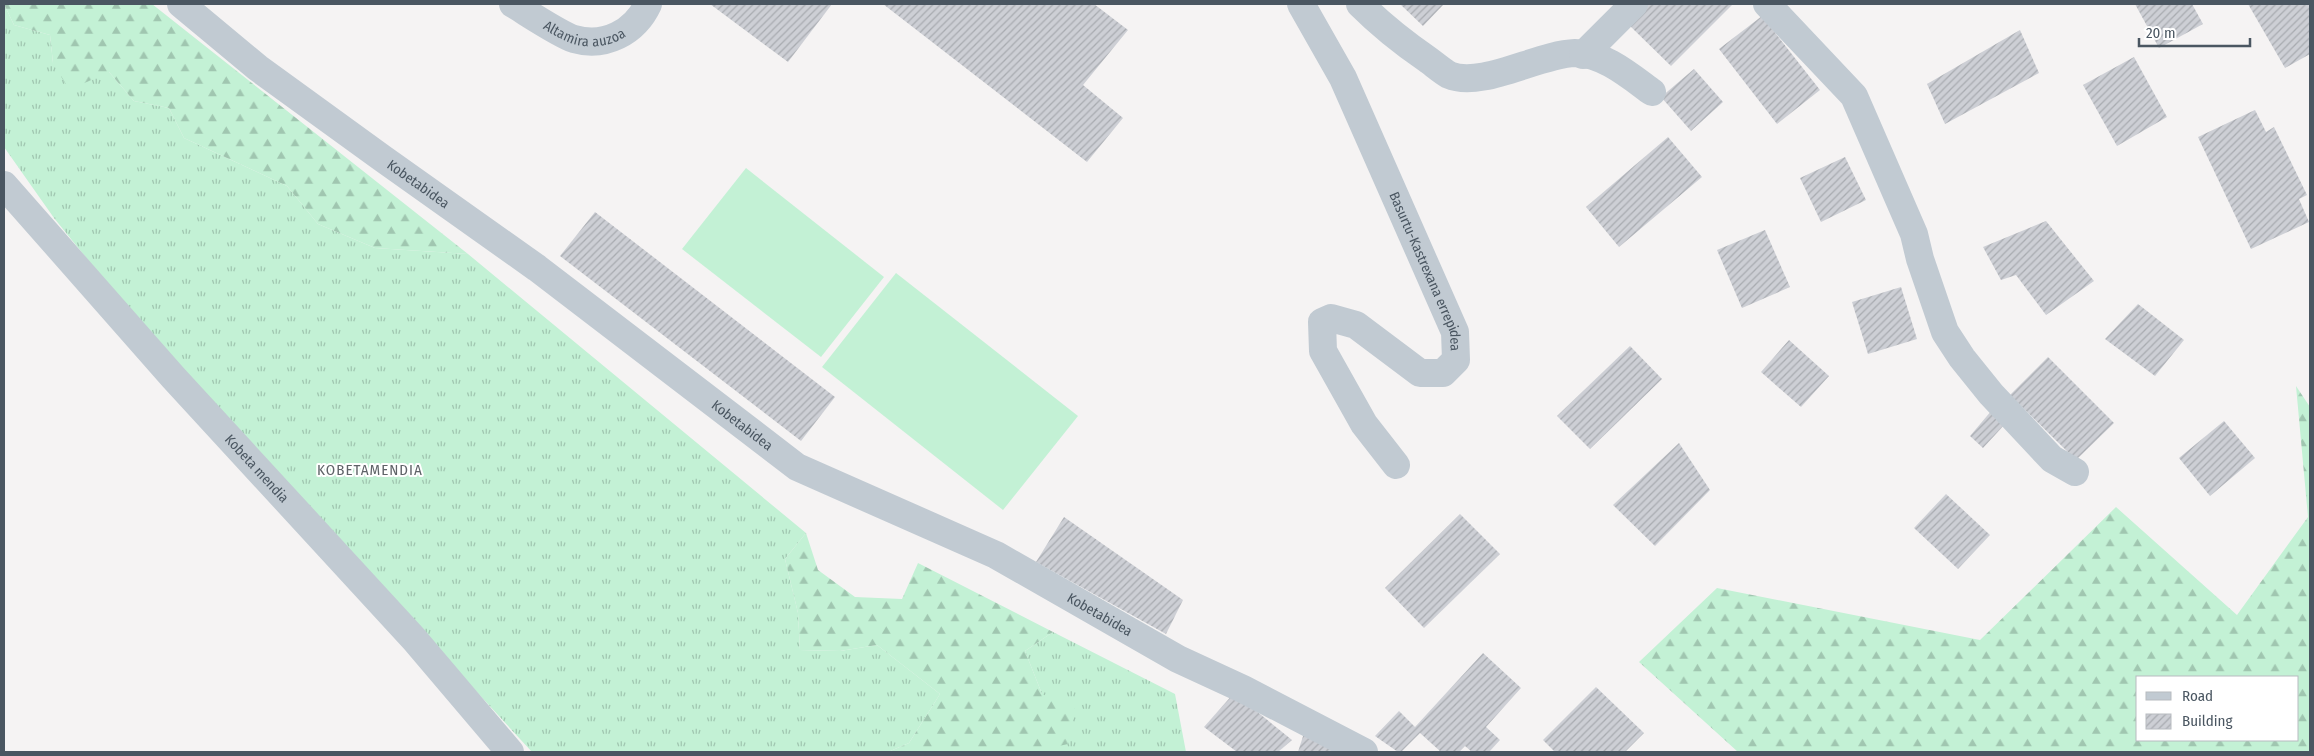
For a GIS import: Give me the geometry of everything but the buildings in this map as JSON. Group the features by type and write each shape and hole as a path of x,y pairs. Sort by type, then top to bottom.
{"street":[{"name":"Kobetabidea","path":"181,4 258,68 537,268 798,467 996,556 1178,659 1243,689 1364,752"},
{"name":"Altamira auzoa","path":"513,4 574,39 603,41 619,36 633,26 648,4"},
{"name":"Basurtu-Kastrexana errepidea","path":"1301,4 1343,78 1454,332 1456,360 1443,373 1420,373 1356,325 1331,318 1322,322 1323,351 1364,424 1396,464"},
{"path":"1360,4 1383,28 1450,75 1479,78 1576,53 1608,63 1628,74 1652,92"},
{"path":"1583,55 1634,4"},
{"path":"1767,4 1854,96 1914,234 1920,259 1945,332 1962,358 1991,394 2052,459 2075,472"},
{"name":"Kobeta mendia","path":"4,185 180,385 414,639 510,752"}],"green space":[{"path":"4,4 14,25 50,35 53,63 109,72 134,101 169,108 184,138 287,186 318,224 375,248 468,254 806,533 785,559 798,613 800,650 840,651 877,645 940,694 909,743 888,752 532,752 151,338 54,218 4,147"},
{"path":"4,4 152,4 468,254 375,248 318,224 287,186 184,138 169,108 134,101 109,72 69,90 53,63 50,35 14,25"},
{"path":"746,168 884,277 821,357 682,249"},
{"path":"896,273 1078,416 1003,510 822,367"},
{"path":"2296,386 2310,407 2310,752 1738,752 1639,662 1717,588 1980,640 2116,507 2237,615 2308,517"},
{"path":"806,533 818,570 855,597 902,599 918,563 1053,632 1025,651 1042,694 1075,709 1068,744 1032,752 888,752 909,743 940,694 877,645 840,651 800,650 798,613 785,559"},
{"path":"1053,632 1175,694 1186,752 1032,752 1042,694 1025,651"}],"district":[{"name":"KOBETAMENDIA","path":"370,470"}]}
